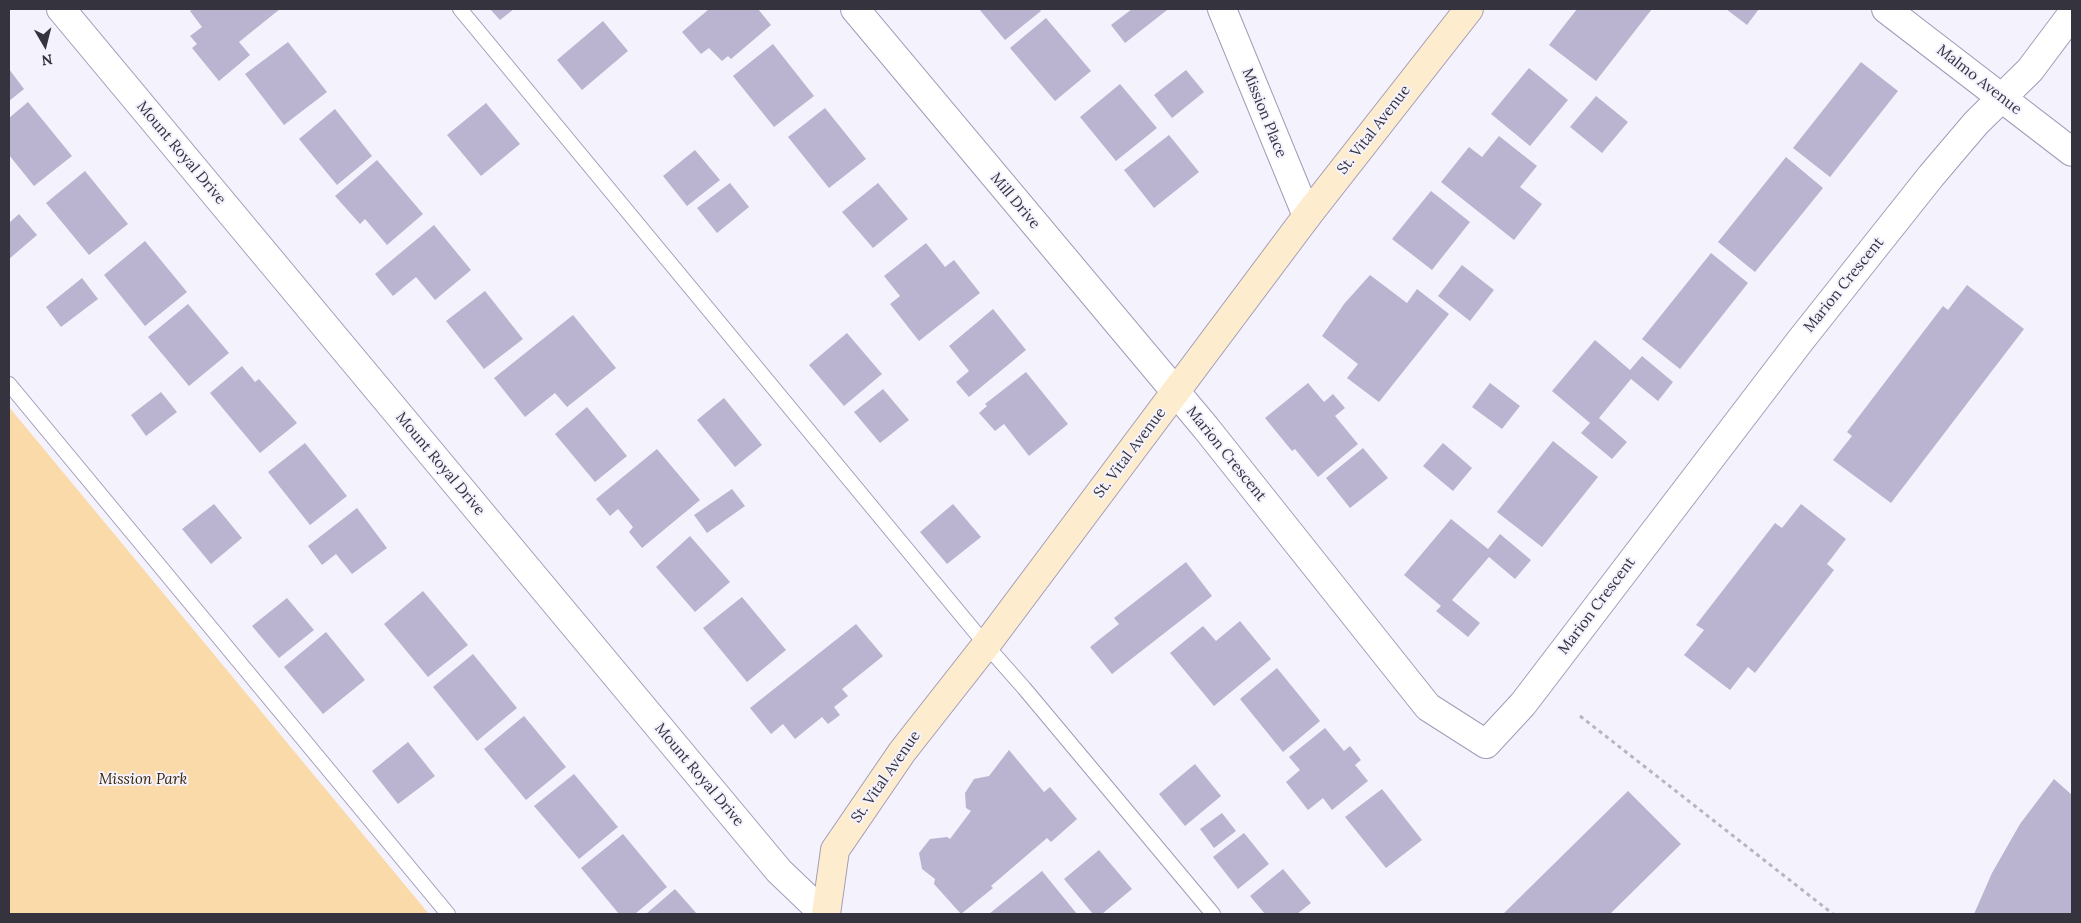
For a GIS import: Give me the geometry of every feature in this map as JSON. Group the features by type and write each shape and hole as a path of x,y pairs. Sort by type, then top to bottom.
{"street":[{"name":"Mount Royal Drive","path":"61,9 779,871 825,914"},
{"name":"Mill Drive","path":"855,9 1176,393"},
{"name":"Mission Place","path":"1222,9 1307,216"},
{"name":"St. Vital Avenue","path":"825,914 835,850 902,752 986,645 1307,216 1469,9"},
{"name":"Malmo Avenue","path":"1886,9 2072,152"},
{"path":"2002,98 2030,70 2072,14"},
{"name":"Marion Crescent","path":"1176,393 1428,707 1486,744 1523,704 1794,349 1901,214 1976,123 2002,98"}],"lane":[{"path":"460,9 986,645 1213,914"},
{"path":"9,384 448,914"}],"path":[{"path":"1580,716 1833,914"}],"green space":[{"name":"Mission Park","path":"9,407 429,914 9,914"}],"building":[{"path":"193,9 280,9 239,42 250,55 219,81 192,48 197,44 190,36 202,27 190,11"},
{"path":"490,9 514,9 500,20"},
{"path":"709,9 758,9 771,25 731,59 728,56 722,61 709,48 701,54 682,32"},
{"path":"979,9 1040,9 1041,11 1005,40"},
{"path":"1132,9 1167,10 1125,43 1111,25"},
{"path":"1577,9 1652,9 1596,81 1549,45"},
{"path":"1726,9 1759,9 1747,25"},
{"path":"1046,18 1091,71 1055,101 1010,48"},
{"path":"603,21 628,51 582,90 557,60"},
{"path":"288,42 327,92 284,125 245,74"},
{"path":"773,44 814,96 774,127 733,76"},
{"path":"1861,62 1898,91 1830,177 1793,148"},
{"path":"1529,68 1568,100 1530,146 1491,114"},
{"path":"9,69 24,89 9,101"},
{"path":"1186,70 1204,92 1172,118 1154,95"},
{"path":"1120,84 1157,128 1116,161 1080,117"},
{"path":"1596,96 1628,122 1602,153 1570,127"},
{"path":"28,102 72,156 34,186 9,155 9,118"},
{"path":"486,103 520,144 481,176 447,135"},
{"path":"825,108 866,159 829,188 788,137"},
{"path":"335,109 372,156 337,185 299,139"},
{"path":"1169,135 1199,172 1154,208 1124,170"},
{"path":"1499,136 1537,166 1520,187 1542,204 1514,240 1441,182 1469,147 1482,157"},
{"path":"695,150 720,180 687,206 663,176"},
{"path":"1786,157 1823,188 1755,272 1718,242"},
{"path":"377,160 423,214 387,245 365,219 360,224 335,196"},
{"path":"85,171 128,224 89,255 46,203"},
{"path":"730,183 749,207 717,233 697,208"},
{"path":"878,183 908,219 873,248 842,212"},
{"path":"1431,191 1470,222 1432,270 1392,239"},
{"path":"19,214 37,235 9,259 9,223"},
{"path":"434,225 471,270 435,300 416,277 393,296 375,274"},
{"path":"145,241 187,292 145,326 104,275"},
{"path":"926,243 945,267 954,260 980,293 919,341 890,304 900,296 884,276"},
{"path":"1711,253 1748,283 1680,369 1642,339"},
{"path":"1462,265 1494,290 1470,321 1438,296"},
{"path":"1370,275 1407,303 1417,289 1449,314 1379,402 1347,378 1358,364 1322,336 1344,304"},
{"path":"82,278 98,299 61,327 46,307"},
{"path":"1967,285 2024,329 1891,503 1833,460 1852,436 1847,432 1943,306 1948,310"},
{"path":"485,291 523,339 484,369 446,321"},
{"path":"188,304 229,353 189,386 148,337"},
{"path":"993,309 1026,350 969,397 956,382 969,371 949,346"},
{"path":"573,315 616,368 567,407 555,393 525,417 494,378"},
{"path":"847,333 882,374 844,406 809,365"},
{"path":"1595,340 1630,370 1642,356 1673,382 1658,401 1631,379 1599,418 1627,442 1612,459 1581,433 1590,423 1552,391"},
{"path":"242,366 255,382 259,379 297,423 260,453 210,393"},
{"path":"1026,372 1068,424 1029,456 1004,424 995,431 979,413 987,406 985,404"},
{"path":"1308,383 1324,402 1333,394 1345,408 1335,416 1358,444 1318,477 1295,449 1292,451 1265,418"},
{"path":"1490,383 1520,406 1502,429 1472,407"},
{"path":"883,389 909,420 880,443 854,412"},
{"path":"161,392 177,412 146,436 131,415"},
{"path":"724,398 762,445 735,467 697,420"},
{"path":"587,407 627,456 595,482 555,434"},
{"path":"1553,441 1598,477 1542,547 1497,512"},
{"path":"305,443 347,496 310,525 268,472"},
{"path":"1443,443 1472,468 1453,491 1423,466"},
{"path":"1363,448 1388,478 1350,508 1326,478"},
{"path":"657,449 700,500 642,548 629,532 633,527 618,509 610,516 596,499"},
{"path":"732,489 745,506 707,533 694,515"},
{"path":"214,504 242,538 211,564 182,529"},
{"path":"953,504 981,537 947,564 920,532"},
{"path":"1801,504 1846,539 1827,564 1834,570 1755,673 1748,667 1730,690 1684,655 1704,630 1696,625 1775,523 1782,528"},
{"path":"357,508 387,548 352,574 336,554 322,565 308,546"},
{"path":"1451,519 1488,549 1500,534 1531,560 1515,579 1489,557 1452,600 1480,623 1468,637 1436,611 1441,606 1404,575"},
{"path":"690,536 730,582 695,612 656,567"},
{"path":"1186,562 1212,596 1112,674 1090,647 1119,624 1114,618"},
{"path":"423,591 468,645 428,677 384,624"},
{"path":"742,597 786,650 747,682 703,628"},
{"path":"287,598 314,630 279,658 252,626"},
{"path":"1240,621 1271,659 1214,706 1170,653 1203,626 1216,641"},
{"path":"856,624 883,656 842,689 848,696 834,707 840,715 828,724 822,717 795,739 783,724 771,734 750,708"},
{"path":"326,632 365,680 323,714 284,667"},
{"path":"473,654 517,708 477,741 433,687"},
{"path":"1277,668 1320,721 1283,752 1240,699"},
{"path":"524,716 566,767 526,800 484,749"},
{"path":"1325,728 1344,751 1350,746 1361,760 1355,765 1368,781 1332,810 1323,798 1308,810 1286,782 1300,770 1289,757"},
{"path":"408,742 435,776 398,804 372,771"},
{"path":"1009,750 1044,792 1050,787 1077,819 1051,842 1047,838 991,886 993,888 961,914 934,884 935,879 922,869 919,853 930,839 947,837 950,839 971,811 966,808 965,793 974,779 989,776"},
{"path":"1195,764 1221,796 1185,826 1159,794"},
{"path":"574,774 618,827 579,859 534,806"},
{"path":"2054,779 2072,795 2072,914 1974,914 1992,873 2020,824"},
{"path":"1382,789 1422,840 1386,868 1345,817"},
{"path":"1628,791 1681,844 1610,914 1503,914"},
{"path":"1222,813 1236,831 1214,848 1200,829"},
{"path":"1244,833 1269,864 1238,889 1213,857"},
{"path":"623,834 667,887 635,914 619,914 581,868"},
{"path":"1099,850 1132,889 1102,914 1093,914 1064,879"},
{"path":"1283,869 1311,903 1297,914 1265,914 1250,896"},
{"path":"1042,871 1077,914 989,914"},
{"path":"675,889 697,914 646,914"}]}
